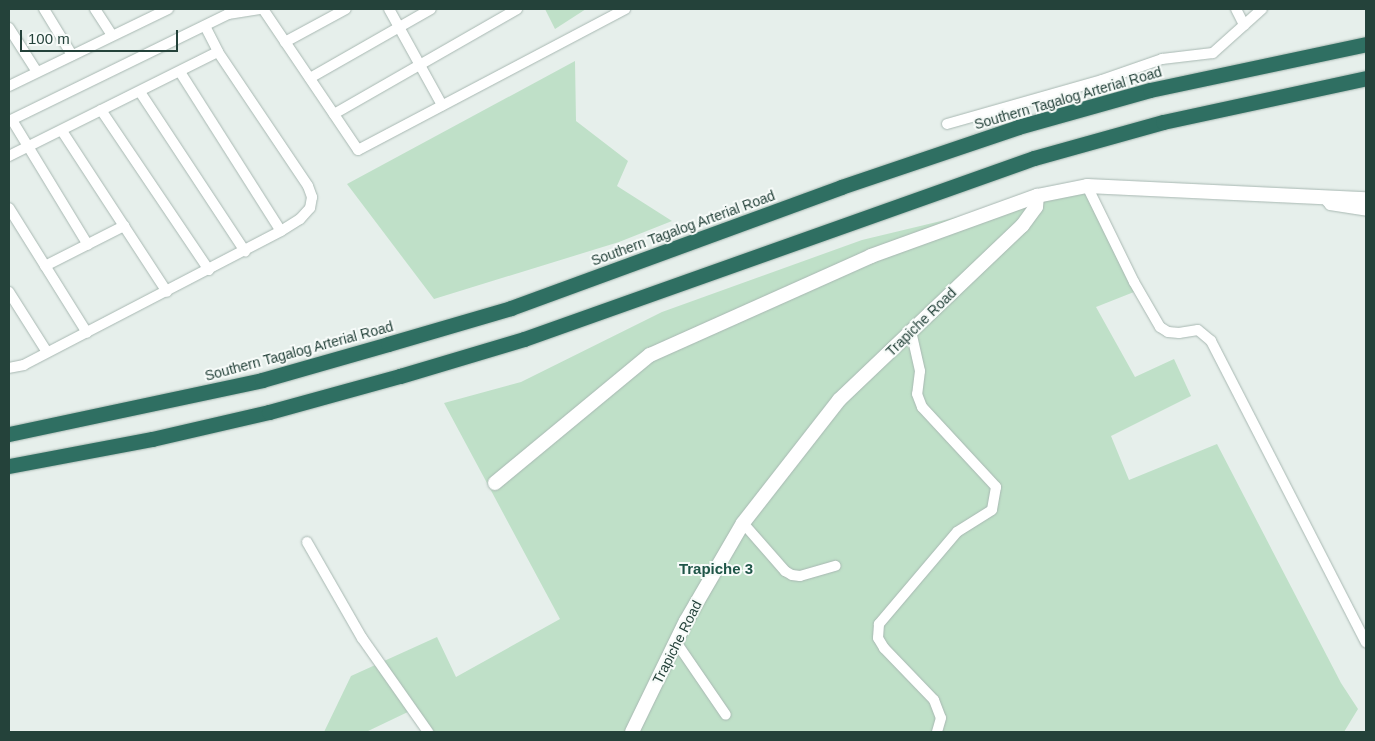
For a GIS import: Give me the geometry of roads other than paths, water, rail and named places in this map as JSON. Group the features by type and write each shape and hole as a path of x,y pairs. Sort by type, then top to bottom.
{"highway":[{"name":"Southern Tagalog Arterial Road","path":"9,434 262,380 388,344 512,308 841,187 1018,127 1150,90 1366,44"},
{"path":"9,466 210,426 400,376 524,339 1034,158 1163,122 1366,78"}],"street":[{"path":"44,9 72,55"},
{"path":"95,9 112,35"},
{"path":"9,86 112,35 152,12 168,9"},
{"path":"88,245 10,120 204,26 226,12 262,9 358,150 608,12 625,9"},
{"path":"286,42 346,9"},
{"path":"389,9 422,64 442,105"},
{"path":"310,78 431,9"},
{"path":"334,114 422,64 500,13 517,9"},
{"path":"1236,9 1244,25"},
{"path":"947,124 1102,80 1162,59 1213,53 1262,9"},
{"path":"9,368 24,365 209,270 281,231 300,219 310,208 312,197 308,186 218,52 204,26"},
{"path":"9,28 37,72"},
{"path":"9,156 218,52"},
{"path":"180,72 281,231"},
{"path":"140,92 244,251"},
{"path":"101,110 209,270"},
{"path":"62,131 167,292"},
{"path":"1088,186 1134,282 1160,327 1168,332 1179,333 1198,330 1212,341 1366,642"},
{"path":"495,482 650,355 871,256 1037,196 1088,186 1366,199"},
{"name":"Trapiche Road","path":"632,732 676,642 743,523 839,400 1022,226 1036,207 1037,196"},
{"path":"1324,198 1330,205 1366,211"},
{"path":"9,208 87,333"},
{"path":"45,266 124,226"},
{"path":"9,292 47,352"},
{"path":"912,331 920,371 916,394 922,407 996,487 992,510 957,532 879,624 878,638 884,648 934,700 941,718 937,732"},
{"path":"743,523 785,571 792,575 800,576 836,566"},
{"path":"307,542 362,638 428,732"},
{"path":"676,642 726,715"}],"district":[{"name":"Trapiche 3","path":"716,569"}]}
